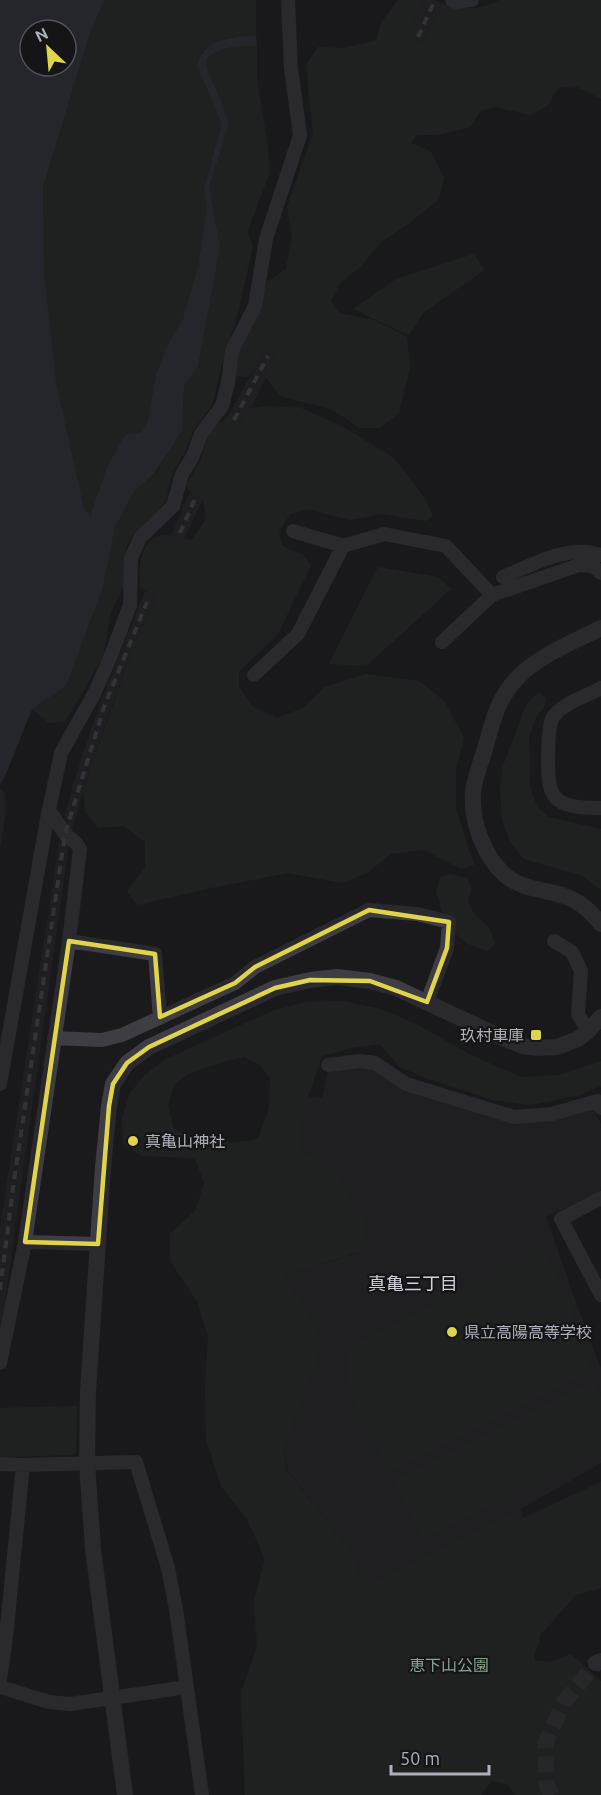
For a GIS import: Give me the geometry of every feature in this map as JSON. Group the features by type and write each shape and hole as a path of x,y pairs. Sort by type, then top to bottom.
{"street":[{"path":"0,1084 61,753 94,694 130,605 131,558 140,538 173,506 182,474 192,459 201,434 222,406 232,351 255,306 266,239 300,135 291,68 288,0"},
{"path":"452,0 456,2 472,0"},
{"path":"293,531 343,546 384,534 446,546 492,595"},
{"path":"254,675 298,634 343,546"},
{"path":"503,577 563,553 589,551 601,555"},
{"path":"442,642 492,595 579,565 593,566 601,573"},
{"path":"601,628 538,660 519,677 500,700 473,792 479,831 494,863 507,877 525,887 562,895 585,906 601,924"},
{"path":"600,692 561,708 552,718 548,732 550,786 556,798 578,807 601,808"},
{"path":"0,1364 25,1242 69,941 80,849 65,834 53,816 48,814"},
{"path":"54,1038 102,1040 122,1035 235,983 255,968 369,910 417,914 449,922 447,948 427,1002"},
{"path":"69,941 155,954 160,1017"},
{"path":"554,941 572,952 581,971 578,1014 588,1031"},
{"path":"126,1795 93,1549 87,1463 88,1391 98,1244 109,1106 113,1084 127,1063 149,1047 275,988 310,980 337,977 370,981 396,988 502,1038 537,1048 557,1047 578,1039 601,1017"},
{"path":"328,1065 360,1061 375,1063 406,1084 514,1117 552,1114 597,1101 601,1108"},
{"path":"599,1287 561,1219 601,1198"},
{"path":"25,1242 98,1244"},
{"path":"0,1464 136,1462 168,1568 202,1795"},
{"path":"0,1679 23,1465"},
{"path":"0,1687 49,1702 70,1704 187,1687"}],"highlighted area":[{"path":"369,910 449,922 447,948 427,1002 370,981 310,980 275,988 149,1047 127,1063 113,1084 109,1106 98,1244 25,1242 69,941 155,954 160,1017 235,983 255,967"}],"shaded area":[{"path":"0,0 104,0 78,72 78,18 18,18 18,78 76,78 43,187 44,273 56,382 84,508 90,517 107,467 125,435 142,432 148,420 156,375 166,348 183,319 198,267 207,208 204,188 222,124 197,65 206,49 229,38 256,35 257,46 223,49 211,54 206,60 206,67 229,124 209,187 220,247 198,366 184,385 182,431 153,475 133,493 115,527 103,587 66,686 32,709 0,784"},
{"path":"423,0 442,3 423,42 410,39 407,29"},
{"path":"263,353 277,355 251,408 241,423 227,418"},
{"path":"190,492 203,498 184,539 171,535"},
{"path":"145,591 156,598 131,653 109,713 83,791 69,843 0,1326 0,1228 60,837 72,788 99,706"},
{"name":"県立高陽高等学校","path":"353,1066 370,1067 544,1119 593,1109 601,1124 601,1191 546,1217 601,1369 601,1463 521,1509 365,1586 348,1548 288,1471 283,1451 322,1346 312,1318 284,1276 358,1253 299,1138 308,1097 322,1098 328,1071"}],"green space":[{"path":"104,0 256,0 256,35 226,38 201,53 222,124 204,188 207,208 198,267 183,319 166,348 156,375 148,420 142,432 125,435 107,467 90,517 84,508 56,382 44,273 43,187 88,39"},
{"path":"398,0 423,0 407,29 410,39 423,42 442,3 471,8 492,4 499,0 601,0 601,99 576,86 558,88 547,106 530,115 496,107 481,110 470,127 437,135 417,135 411,143 430,151 444,177 439,199 381,242 359,268 341,282 331,301 339,313 374,320 407,337 410,367 399,413 380,428 360,428 331,409 280,396 266,377 276,355 263,353 249,377 236,376 237,353 260,307 267,282 286,269 292,237 287,207 313,133 306,65 318,47 344,48 377,40 380,24"},
{"path":"257,46 257,79 270,172 247,232 253,246 236,320 212,405 193,431 185,452 174,469 166,501 132,536 126,548 124,585 111,612 103,657 65,722 49,723 32,709 66,686 103,587 115,527 133,493 154,475 182,431 184,385 198,366 220,247 209,187 229,124 206,67 206,60 211,54 222,49"},
{"path":"474,254 484,270 423,313 409,335 353,309 396,279"},
{"path":"269,406 301,408 345,428 394,458 424,497 433,515 426,521 382,514 350,520 308,509 290,514 279,532 282,546 303,555 311,565 278,634 239,672 239,687 253,707 277,718 303,708 325,687 366,674 419,681 445,702 464,738 456,769 456,809 474,865 461,869 424,850 391,854 367,873 342,883 288,873 137,905 127,891 145,868 145,842 124,826 98,828 86,813 83,791 131,653 156,598 140,587 143,553 151,540 158,536 171,535 192,540 206,519 203,498 190,492 186,485 200,462 209,432 227,418 241,423 251,408"},
{"path":"378,567 438,577 451,589 366,666 329,664"},
{"path":"538,692 546,698 545,706 536,717 529,737 530,787 537,807 548,817 601,829 601,890 583,876 524,859 510,841 502,819 500,789 503,766 526,705"},
{"path":"0,789 5,793 6,810 0,848"},
{"path":"449,874 468,878 471,889 468,901 470,907 490,929 495,944 487,951 466,943 455,933 452,919 443,913 436,891 440,877"},
{"name":"恵下山公園","path":"342,1001 381,1009 416,1024 471,1055 521,1077 560,1075 601,1061 601,1086 580,1095 531,1105 494,1100 425,1078 400,1067 379,1044 322,1056 308,1097 299,1138 306,1155 330,1163 365,1222 367,1234 358,1252 284,1276 312,1318 322,1346 283,1451 287,1471 348,1548 365,1586 521,1509 523,1518 601,1482 601,1588 576,1595 540,1635 535,1660 550,1662 571,1654 601,1681 601,1795 515,1795 508,1784 492,1781 480,1795 245,1795 241,1692 257,1647 254,1602 265,1559 247,1519 221,1486 206,1439 205,1386 208,1336 197,1301 170,1261 170,1234 196,1210 204,1183 195,1158 142,1156 123,1144 122,1118 130,1093 144,1076 164,1060 272,1011 306,1002","holes":["245,1057 260,1065 270,1078 269,1108 258,1139 231,1143 212,1137 184,1135 174,1129 168,1106 174,1084 190,1073 226,1061"]},
{"path":"540,1249 565,1288 590,1371 388,1471 356,1409 347,1376 348,1348"},
{"path":"594,1380 601,1398 601,1447 422,1539 393,1481"},
{"path":"77,1406 76,1452 74,1455 0,1457 0,1408"}],"tunnel":[{"path":"552,1795 547,1786 545,1744 564,1702 596,1663"}],"railway":[{"path":"418,37 435,0"},
{"path":"234,420 268,356"},
{"path":"180,533 195,499"},
{"path":"0,1290 65,834 104,707 147,602"}],"place":[{"name":"玖村車庫","path":"536,1035"},
{"name":"真亀山神社","path":"133,1141"},
{"name":"県立高陽高等学校","path":"452,1332"}],"district":[{"name":"真亀三丁目","path":"413,1283"}]}
